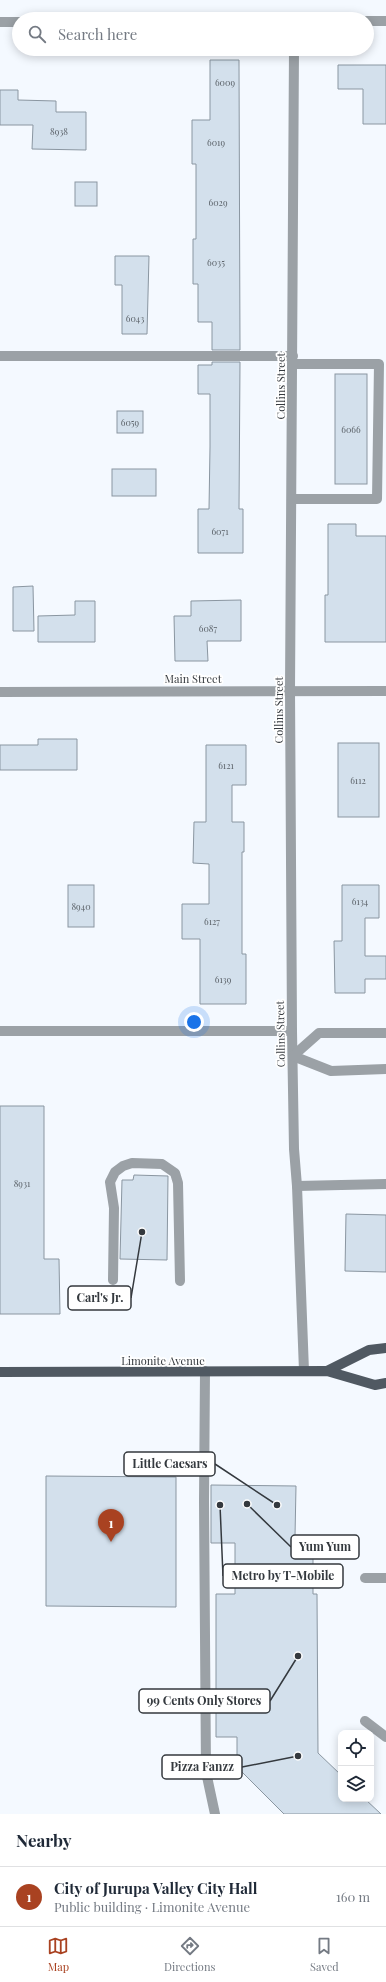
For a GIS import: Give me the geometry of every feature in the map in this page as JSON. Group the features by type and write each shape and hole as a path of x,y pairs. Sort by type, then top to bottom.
{"main road":[{"name":"Limonite Avenue","path":"327,1371 369,1350 386,1348"},
{"name":"Limonite Avenue","path":"0,1372 327,1371 375,1384 386,1383"},
{"path":"375,1384 386,1388"}],"street":[{"path":"374,21 386,21"},
{"path":"0,22 12,22"},
{"name":"Collins Street","path":"294,56 290,690 292,1031 294,1149 297,1186 304,1371"},
{"path":"0,356 293,360 379,364 377,499 292,498"},
{"name":"Main Street","path":"0,692 290,690 386,691"},
{"path":"0,1031 292,1031"},
{"path":"386,1033 319,1033 293,1056 331,1071 386,1069"},
{"path":"113,1280 114,1208 110,1182 115,1172 123,1166 132,1163 162,1164 175,1173 178,1184 180,1281"},
{"path":"297,1186 386,1184"},
{"path":"205,1372 204,1509 206,1772 216,1814"},
{"path":"365,1578 386,1578"},
{"path":"364,1721 386,1737"}],"building":[{"path":"210,60 239,60 240,350 212,350 212,322 198,322 198,284 193,284 193,239 196,239 196,164 192,164 192,120 210,120"},
{"path":"338,65 386,65 386,124 363,124 363,89 338,89"},
{"path":"0,90 18,90 18,100 56,101 56,112 86,112 86,150 32,149 33,125 0,125"},
{"path":"75,182 97,182 97,206 75,206"},
{"path":"115,256 149,256 147,334 122,334 122,285 115,285"},
{"path":"212,362 240,362 239,509 243,509 243,553 198,553 198,509 209,509 210,394 198,394 198,365 212,365"},
{"path":"335,374 367,374 367,484 335,484"},
{"path":"117,411 143,411 143,433 117,433"},
{"path":"112,469 156,469 156,496 112,496"},
{"path":"328,524 356,524 356,536 386,536 386,642 325,642 325,595 328,595"},
{"path":"33,586 34,631 13,631 13,587"},
{"path":"241,600 241,641 207,641 208,661 175,661 174,616 191,616 191,601"},
{"path":"75,601 95,601 95,642 38,642 38,616 75,615"},
{"path":"38,739 77,739 77,770 0,770 0,745 38,745"},
{"path":"338,743 379,743 379,817 338,817"},
{"path":"206,745 246,745 246,785 232,785 232,822 244,822 244,852 242,852 242,954 246,954 246,1004 200,1004 200,939 182,939 182,904 209,904 209,864 193,863 194,822 206,822"},
{"path":"68,885 94,885 94,927 68,927"},
{"path":"342,885 379,885 379,918 365,918 365,956 386,956 386,979 365,979 365,993 335,993 334,941 342,941"},
{"path":"0,1106 44,1106 44,1259 59,1259 60,1314 0,1314"},
{"path":"134,1175 168,1176 167,1260 120,1259 122,1180 133,1180"},
{"path":"346,1214 386,1215 386,1272 345,1271"},
{"path":"46,1476 176,1477 176,1607 46,1606"},
{"path":"211,1485 296,1486 295,1537 313,1537 313,1594 317,1594 318,1753 338,1772 338,1802 368,1802 381,1814 284,1814 237,1767 237,1737 216,1737 216,1594 235,1594 235,1543 211,1543"}],"place":[{"name":"Carl's Jr.","path":"142,1232"},
{"name":"Yum Yum","path":"247,1504"},
{"name":"Metro by T-Mobile","path":"220,1505"},
{"name":"Little Caesars","path":"277,1505"},
{"name":"City of Jurupa Valley City Hall","path":"111,1542"},
{"name":"99 Cents Only Stores","path":"298,1656"},
{"name":"Pizza Fanzz","path":"298,1756"}]}
